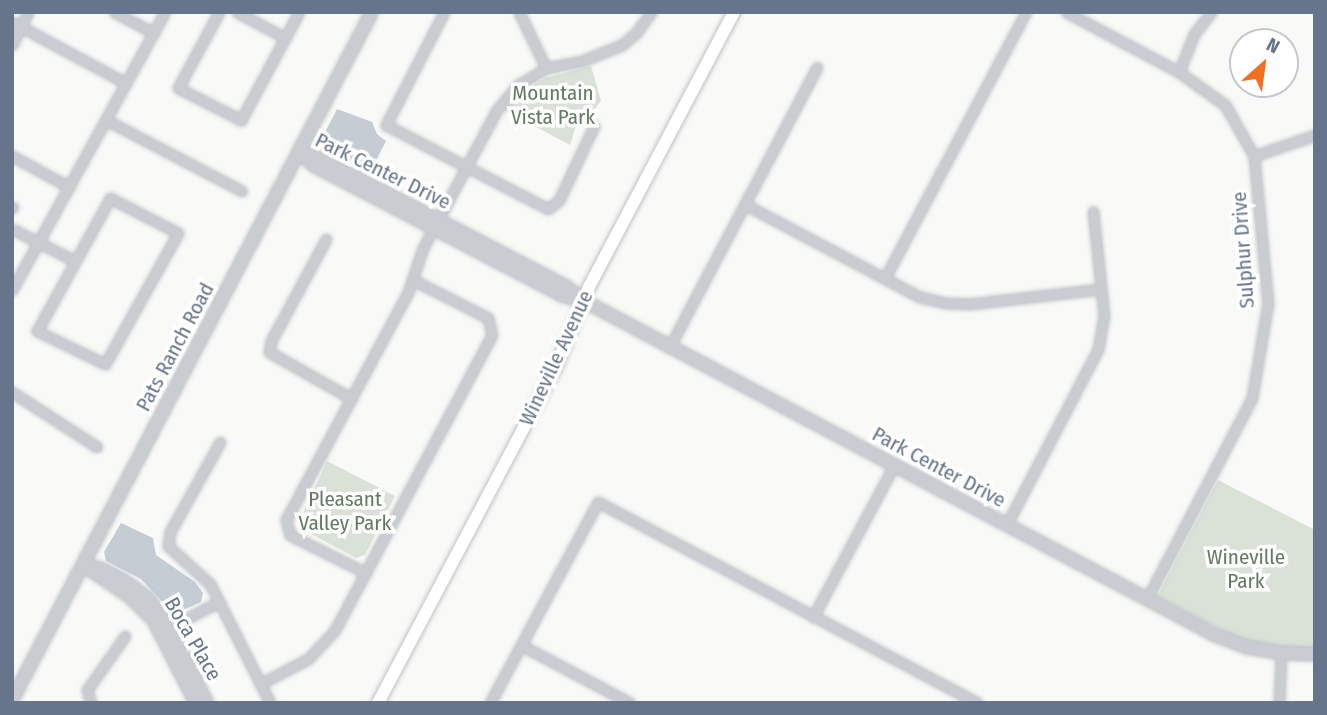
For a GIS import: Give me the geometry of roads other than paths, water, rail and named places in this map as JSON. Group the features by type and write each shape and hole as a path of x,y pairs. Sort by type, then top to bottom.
{"main road":[{"name":"Wineville Avenue","path":"378,703 556,367 584,301 734,12"}],"street":[{"path":"12,46 28,12"},
{"path":"114,12 154,33"},
{"path":"12,290 165,12"},
{"path":"219,12 178,88 240,120 299,12"},
{"path":"237,12 285,38"},
{"name":"Pats Ranch Road","path":"12,700 372,12"},
{"path":"444,12 386,125 548,209 559,200 594,126"},
{"path":"520,12 546,68"},
{"path":"366,573 290,535 286,520 413,280 420,256 436,224 506,97 530,76 546,68 582,61 622,45 636,33 651,12"},
{"path":"885,278 1026,12"},
{"name":"Sulphur Drive","path":"1066,12 1179,72 1225,105 1254,156 1268,303 1252,398 1147,599"},
{"path":"1179,72 1194,34 1211,12"},
{"path":"12,22 126,83"},
{"path":"670,346 817,67"},
{"path":"106,120 242,191"},
{"path":"1254,156 1315,135"},
{"name":"Park Center Drive","path":"299,152 317,157 562,295 584,301 1215,635 1247,647 1281,653 1315,654"},
{"path":"12,156 69,187"},
{"path":"110,198 178,233 105,364 37,331 75,261 110,198"},
{"path":"746,205 920,297 945,303 969,304 1101,289"},
{"path":"1007,524 1095,356 1104,316 1093,212"},
{"path":"12,229 75,261"},
{"path":"326,239 271,341 272,356 352,399"},
{"path":"260,684 308,659 323,646 335,630 492,335 492,326 481,314 413,280"},
{"path":"12,392 97,447"},
{"path":"220,442 170,532 168,546 201,573 270,703"},
{"path":"813,617 894,465"},
{"path":"491,703 598,502 977,703"},
{"name":"Boca Place","path":"83,565 142,606 165,630 206,703"},
{"path":"165,630 219,603"},
{"name":"Boca Place","path":"165,630 196,703"},
{"path":"89,701 87,690 125,636"},
{"path":"521,645 630,703"},
{"path":"1279,703 1281,653"}],"park label":[{"name":"Mountain Vista Park","path":"553,105"},
{"name":"Pleasant Valley Park","path":"345,511"},
{"name":"Wineville Park","path":"1246,569"}]}
